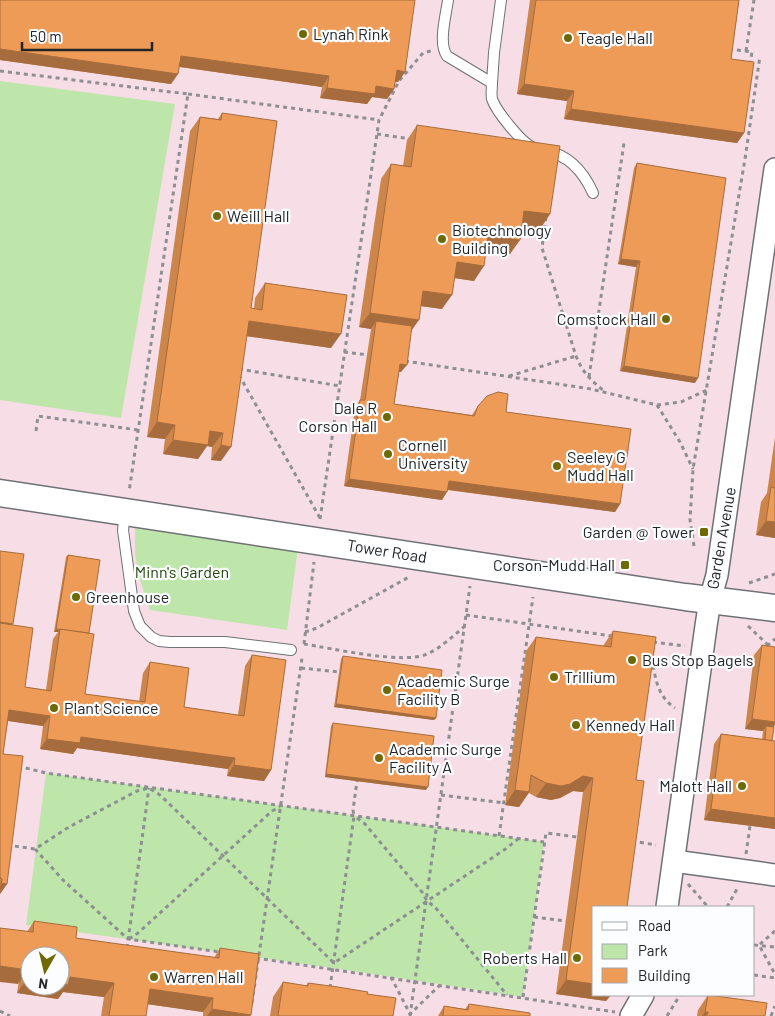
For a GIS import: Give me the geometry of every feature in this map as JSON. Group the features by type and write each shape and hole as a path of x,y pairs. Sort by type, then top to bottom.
{"street":[{"name":"Garden Avenue","path":"667,906 678,870 710,600 717,575 764,270 775,169"},
{"name":"Tower Road","path":"0,493 710,600 775,608"},
{"path":"678,870 775,875"}],"lane":[{"path":"448,0 444,32 444,52 447,56 492,83"},
{"path":"501,0 494,53 492,98 524,142 534,148 555,152 575,165 587,180 593,193"},
{"path":"125,512 123,530 134,611 140,626 151,637 159,641 225,642 291,650"}],"path":[{"path":"746,51 754,0"},
{"path":"727,48 752,52 749,73 757,74"},
{"path":"340,386 236,369 320,519 340,386 344,352 379,120 400,81 423,53"},
{"path":"694,546 690,520 693,469 745,159 760,56"},
{"path":"0,71 379,120"},
{"path":"125,512 188,94"},
{"path":"377,134 414,139"},
{"path":"588,377 624,142"},
{"path":"547,209 542,248 576,356 582,370 606,392"},
{"path":"344,352 376,356"},
{"path":"508,377 576,356"},
{"path":"403,361 606,392 657,405 681,402 707,390"},
{"path":"657,405 680,442 693,469"},
{"path":"36,431 38,416 138,430"},
{"path":"252,1007 301,668 314,562"},
{"path":"741,586 775,574"},
{"path":"305,632 317,628 409,577"},
{"path":"410,1015 470,586"},
{"path":"499,836 533,597"},
{"path":"466,615 614,636"},
{"path":"745,624 768,645"},
{"path":"304,644 389,657 411,658 427,654 465,626"},
{"path":"767,651 768,645 775,639"},
{"path":"651,648 651,642 685,646"},
{"path":"651,655 657,684 662,696 675,708"},
{"path":"301,668 339,672"},
{"path":"9,764 46,773 544,842"},
{"path":"329,993 354,816 352,810 357,781"},
{"path":"126,954 149,788"},
{"path":"36,849 69,827 137,791 149,788 160,795 334,963"},
{"path":"441,795 504,804"},
{"path":"128,939 138,933 272,811 281,806"},
{"path":"354,816 365,824 507,995"},
{"path":"747,851 750,826"},
{"path":"523,998 546,833 577,837"},
{"path":"334,963 507,848 519,838"},
{"path":"628,840 656,845"},
{"path":"7,845 36,849 64,880 128,939 222,953"},
{"path":"678,870 707,906"},
{"path":"728,906 738,886"},
{"path":"534,917 566,921"},
{"path":"760,945 775,931"},
{"path":"755,944 775,947"},
{"path":"760,945 775,974"},
{"path":"250,957 614,1011 636,1008"},
{"path":"755,975 775,978"},
{"path":"391,977 410,1015"},
{"path":"410,1015 440,985"},
{"path":"667,1016 679,996"},
{"path":"771,1016 775,1006"},
{"path":"0,1011 10,1016"}],"shaded area":[{"name":"Cornell University","path":"0,0 775,0 775,1016 0,1016"}],"green space":[{"path":"0,81 175,104 121,418 0,400"},
{"name":"Minn's Garden","path":"135,522 298,548 287,630 150,610 139,577 135,555"},
{"path":"46,773 544,842 523,997 26,925"}],"building":[{"path":"0,0 415,0 405,72 397,70 394,89 376,86 375,94 327,88 329,76 181,56 178,74 0,49"},
{"name":"Teagle Hall","path":"536,0 739,0 731,59 754,62 744,133 571,109 574,91 524,84"},
{"name":"Weill Hall","path":"222,113 277,121 251,308 262,310 265,283 347,295 341,334 249,321 231,447 221,445 223,433 210,431 208,445 173,440 175,425 157,422 200,117 221,120"},
{"name":"Biotechnology Building","path":"417,125 560,146 550,214 524,211 520,240 488,236 484,266 457,262 452,295 423,291 419,320 370,313 391,164 411,167"},
{"name":"Comstock Hall","path":"637,163 726,178 698,378 624,366 640,261 621,259"},
{"path":"376,321 412,326 407,365 400,364 394,404 474,416 478,406 487,396 498,392 508,394 506,412 631,429 620,504 449,481 447,492 349,479 360,400 365,400"},
{"path":"771,487 775,488 775,522 766,521"},
{"path":"0,551 24,554 13,624 0,622"},
{"name":"Greenhouse","path":"68,555 100,560 89,633 56,629"},
{"name":"Plant Science","path":"0,623 33,628 25,687 51,691 60,629 94,634 85,694 145,702 150,662 189,668 184,707 244,716 252,655 286,660 271,770 234,765 235,758 81,737 80,743 47,739 50,716 9,710 3,754 23,756 7,884 1,883"},
{"name":"Kennedy Hall","path":"613,631 656,637 636,780 644,781 627,906 592,906 592,984 566,980 593,778 583,776 570,784 561,786 546,783 531,775 529,792 515,790 536,637 611,647"},
{"path":"762,645 775,647 775,722 752,719"},
{"name":"Academic Surge Facility B","path":"343,656 442,670 436,718 336,704"},
{"name":"Academic Surge Facility A","path":"333,723 434,736 428,787 326,774"},
{"path":"766,726 774,727 772,741 765,740"},
{"name":"Malott Hall","path":"721,734 775,741 775,818 711,809"},
{"path":"34,921 77,927 76,938 219,958 220,948 259,954 251,1015 212,1009 213,998 150,989 146,1016 109,1016 114,983 70,977 70,946 20,946 20,969 0,966 0,928 33,932"},
{"path":"283,982 308,986 308,983 338,987 396,998 393,1016 278,1016"},
{"path":"708,996 767,1003 765,1016 705,1016 708,1012 705,1012"},
{"path":"469,1004 530,1013 530,1016 443,1016 444,1006 468,1010"}],"place":[{"name":"Lynah Rink","path":"303,34"},
{"name":"Teagle Hall","path":"568,38"},
{"name":"Weill Hall","path":"217,216"},
{"name":"Biotechnology Building","path":"442,239"},
{"name":"Comstock Hall","path":"666,319"},
{"name":"Dale R Corson Hall","path":"387,417"},
{"name":"Cornell University","path":"388,454"},
{"name":"Seeley G Mudd Hall","path":"557,466"},
{"name":"Garden @ Tower","path":"704,532"},
{"name":"Corson-Mudd Hall","path":"625,565"},
{"name":"Greenhouse","path":"76,597"},
{"name":"Bus Stop Bagels","path":"632,660"},
{"name":"Trillium","path":"554,677"},
{"name":"Academic Surge Facility B","path":"387,690"},
{"name":"Plant Science","path":"54,708"},
{"name":"Kennedy Hall","path":"576,725"},
{"name":"Academic Surge Facility A","path":"379,758"},
{"name":"Malott Hall","path":"742,786"},
{"name":"Roberts Hall","path":"577,958"},
{"name":"Warren Hall","path":"154,977"}]}
